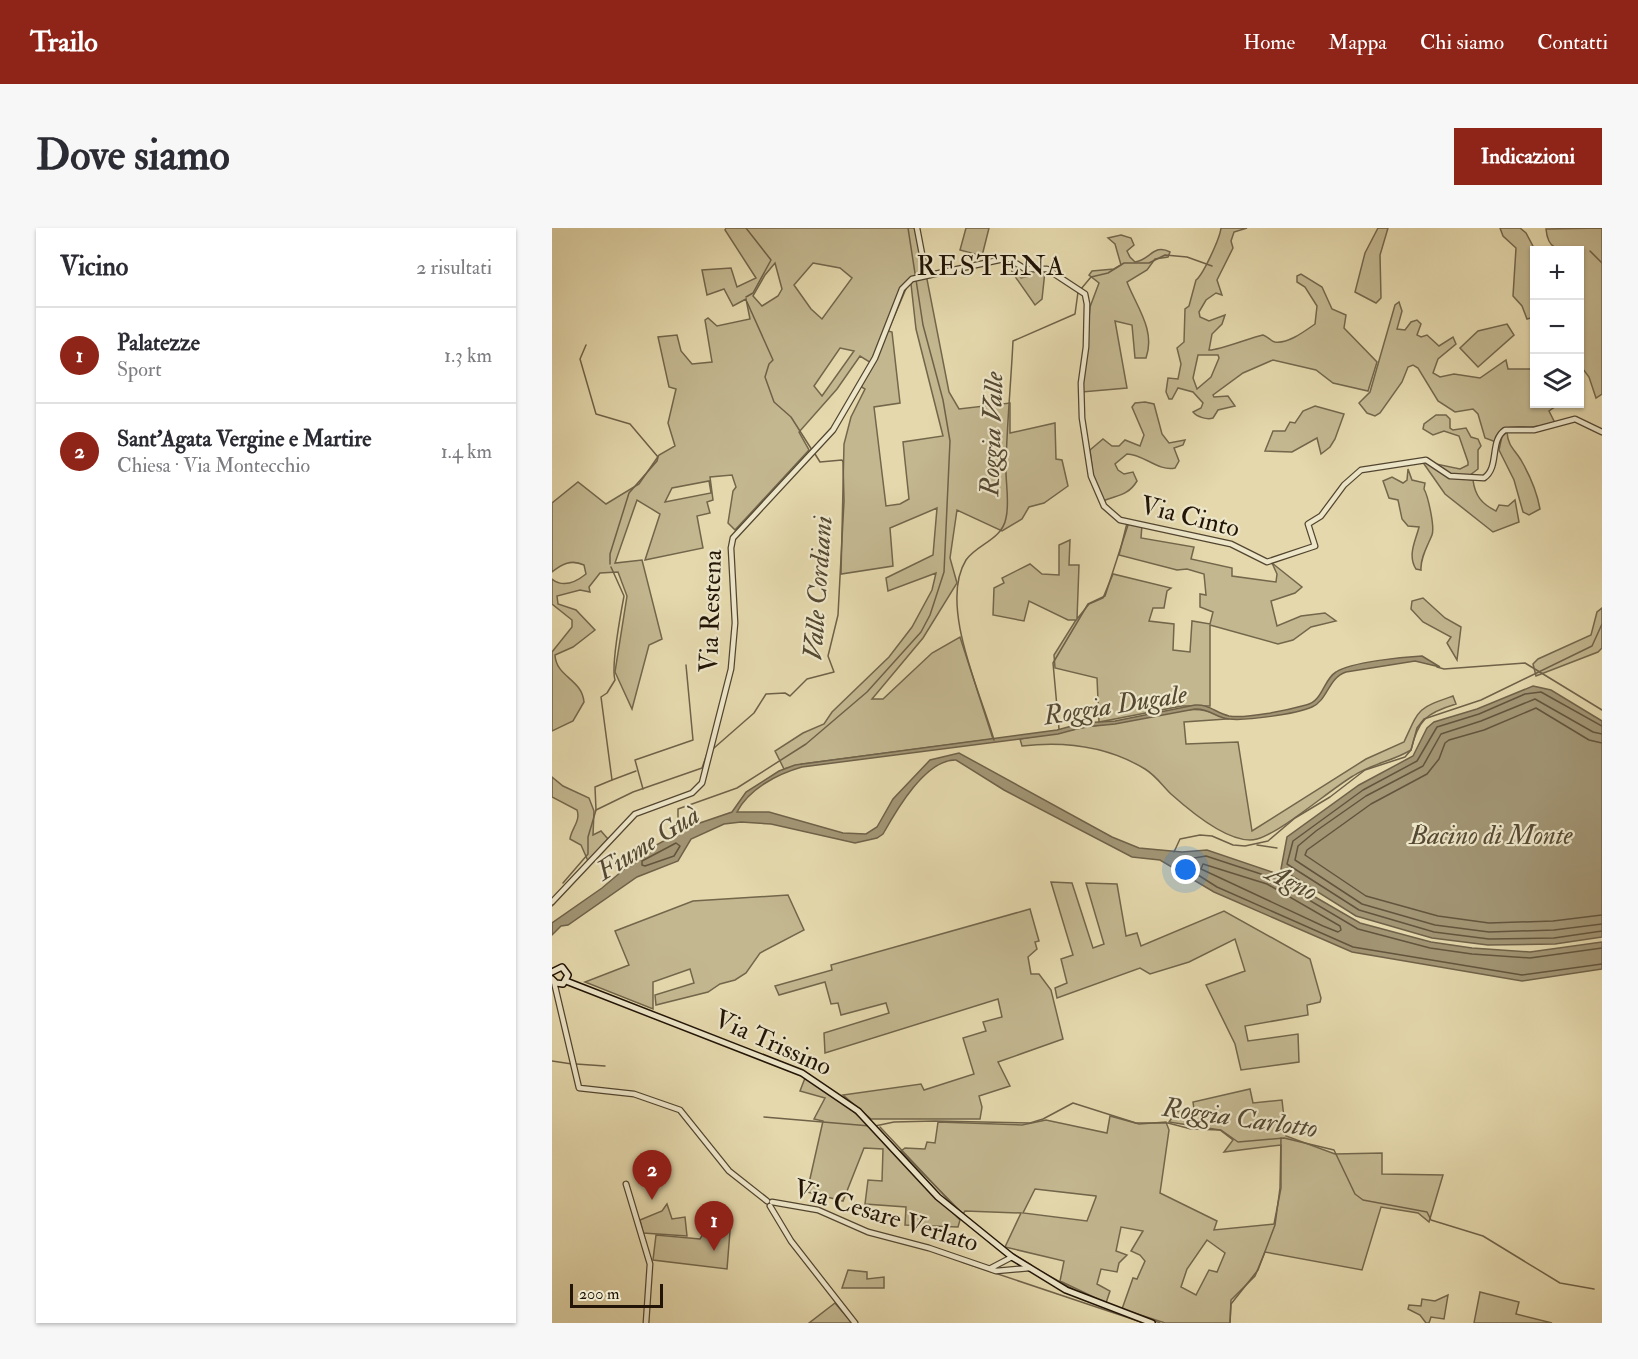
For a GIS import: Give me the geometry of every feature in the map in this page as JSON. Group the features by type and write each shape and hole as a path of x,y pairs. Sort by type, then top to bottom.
{"main road":[{"name":"Via Trissino","path":"552,970 562,967 582,985"},
{"path":"564,982 568,973"},
{"name":"Via Trissino","path":"553,981 582,985 772,1059 802,1072 831,1089 869,1121 938,1197 1001,1249"},
{"name":"Via Cesare Verlato","path":"1001,1249 1066,1290 1152,1323"}],"street":[{"path":"917,228 925,275"},
{"name":"Via Cinto","path":"945,271 1011,258 1025,269 1047,269 1085,294 1088,304 1080,394 1082,418 1091,476 1104,506 1120,520 1231,544 1267,562 1315,546 1308,524 1321,516 1344,485 1361,470 1426,460 1450,476 1484,478 1492,468 1497,442 1505,430 1542,429 1575,419 1602,432"},
{"name":"Via Restena","path":"552,902 635,814 692,793 702,783 731,669 735,623 731,548 733,538 833,430 875,358 902,289 912,279 945,271"},
{"path":"553,981 559,997"},
{"path":"559,997 564,982"},
{"name":"Via Cesare Verlato","path":"559,997 579,1088 634,1094 680,1110 729,1171 770,1203 818,1210 868,1232 929,1248 1002,1272 1030,1269"},
{"path":"626,1184 650,1264 646,1323"},
{"path":"770,1203 791,1241 855,1323"},
{"name":"Via Cesare Verlato","path":"1001,1249 1002,1261"},
{"name":"Via Cesare Verlato","path":"989,1268 1011,1257"},
{"name":"Via Cesare Verlato","path":"1002,1272 1008,1268 1011,1257"}],"shaded area":[{"path":"726,228 917,228 949,392 959,409 1010,403 1010,433 1055,423 1056,459 1062,460 1068,486 1044,503 1029,507 1022,519 1002,531 957,510 950,558 957,583 923,638 872,699 883,699 932,653 960,637 993,739 802,764 784,769 775,751 803,733 824,724 832,712 889,657 912,627 932,590 936,573 888,591 886,578 933,555 937,508 890,528 893,566 841,574 844,444 851,417 865,389 860,386 873,364 860,356 837,389 799,432 809,450 735,530 728,523 733,491 736,487 732,475 710,477 713,500 707,502 710,513 697,516 703,548 645,560 660,514 637,500 615,563 642,560 662,639 649,645 632,709 615,672 627,596 618,572 600,573 589,587 590,592 580,590 557,596 558,604 576,610 595,630 573,647 555,655 560,668 579,688 584,702 573,721 552,731 552,652 572,627 572,620 552,604 552,579 556,582 569,583 586,574 584,565 575,562 563,565 552,572 552,503 578,482 606,504 639,484 659,455 675,446 668,423 676,389 669,387 658,337 677,335 681,351 692,364 712,362 705,320 708,318 717,326 750,319 746,299 733,306 724,289 707,295 702,270 731,268 737,287 756,278 725,230","holes":["775,263 782,289 778,296 762,306 753,296","813,263 840,268 852,278 822,319 811,309 794,285","908,284 911,284 916,329 943,436 903,442 909,499 900,504 886,506 874,407 900,403 892,332 888,331","840,348 854,351 822,396 814,386","709,481 711,493 665,502 672,488"]},
{"path":"966,228 989,228 982,256 960,250"},
{"path":"1221,228 1247,228 1234,232 1231,241 1233,248 1217,280 1222,295 1216,293 1206,300 1199,312 1200,317 1209,321 1225,315 1222,324 1212,334 1209,350 1263,335 1275,342 1285,341 1315,324 1317,306 1305,287 1297,282 1297,276 1301,274 1322,287 1332,309 1346,315 1344,328 1377,362 1368,391 1333,383 1316,370 1273,360 1243,373 1213,395 1214,397 1228,396 1235,406 1218,410 1213,418 1202,418 1193,412 1201,408 1203,403 1193,392 1178,388 1172,399 1169,399 1166,392 1168,378 1178,379 1181,364 1177,348 1184,342 1185,309 1189,306 1196,280 1207,264","holes":["1198,355 1218,355 1219,358 1211,377 1197,389 1193,378"]},
{"path":"1378,228 1388,228 1380,255 1381,298 1376,303 1355,292 1365,253"},
{"path":"1500,228 1520,228 1526,233 1533,246 1530,246 1530,318 1527,319 1522,306 1513,296 1516,248 1503,236"},
{"path":"1602,228 1602,394 1596,398 1589,377 1584,370 1584,246 1552,246 1546,229"},
{"path":"1121,235 1131,238 1134,245 1127,251 1135,262 1160,249 1170,252 1168,257 1155,259 1147,270 1127,282 1147,328 1149,338 1146,358 1135,358 1132,325 1115,321 1127,388 1082,392 1090,307 1099,283 1089,275 1092,271 1114,269 1121,265 1115,244 1108,238"},
{"path":"1010,259 1014,261 1013,266 1021,278 1030,276 1030,271 1045,271 1042,299 1035,305 1012,272"},
{"path":"1399,302 1402,311 1397,329 1405,330 1411,322 1417,320 1421,324 1417,335 1421,337 1427,335 1439,346 1453,337 1456,344 1438,359 1433,373 1440,377 1454,374 1480,378 1506,360 1508,369 1530,369 1530,408 1553,408 1549,411 1555,423 1534,427 1509,427 1502,432 1496,442 1485,438 1478,414 1473,409 1455,412 1438,401 1418,368 1413,365 1408,367 1402,382 1380,413 1375,416 1367,413 1359,403 1370,392 1395,305"},
{"path":"1507,324 1514,335 1478,367 1460,348 1478,331"},
{"path":"1135,403 1154,404 1162,434 1169,443 1185,440 1183,445 1174,448 1179,461 1175,468 1169,469 1127,454 1115,464 1124,474 1133,472 1137,481 1126,492 1103,501 1093,476 1090,450 1103,439 1112,446 1119,446 1125,440 1140,446 1144,435 1132,407"},
{"path":"1315,406 1344,414 1330,447 1321,454 1317,438 1292,452 1265,451 1273,431 1285,431 1290,422 1295,423 1303,411"},
{"path":"1436,415 1446,415 1450,419 1450,428 1453,430 1466,428 1471,437 1478,439 1481,446 1478,450 1478,469 1465,479 1473,480 1475,491 1480,499 1496,511 1499,505 1508,506 1515,500 1519,522 1493,532 1445,494 1422,461 1460,469 1468,465 1468,462 1459,436 1444,431 1433,435 1423,429 1424,424"},
{"path":"1507,432 1510,444 1530,477 1539,503 1540,509 1529,515 1523,512 1514,480 1499,450 1502,436"},
{"path":"1408,469 1412,480 1425,483 1424,489 1432,519 1433,531 1423,556 1421,570 1416,569 1412,558 1419,527 1408,526 1402,519 1398,500 1389,498 1383,481 1392,477 1403,483 1407,480"},
{"path":"1127,523 1142,525 1141,538 1194,547 1191,559 1232,568 1232,576 1276,582 1277,574 1272,563 1302,587 1295,593 1271,601 1277,626 1301,616 1325,613 1336,621 1311,627 1293,640 1278,644 1210,625 1210,706 1182,706 1099,722 1097,678 1055,668 1054,655 1076,620 1068,620 1029,601 1024,621 993,615 994,588 1004,583 1002,578 1030,564 1042,574 1059,575 1059,545 1070,540 1069,565 1079,565 1077,619 1089,604 1103,598 1113,574 1171,588 1167,591 1164,608 1153,608 1149,621 1174,624 1173,650 1190,652 1192,621 1210,624 1213,612 1200,607 1200,594 1206,595 1204,574 1187,569 1177,570 1119,555"},
{"path":"1423,598 1445,618 1461,627 1457,660 1447,643 1451,637 1423,622 1411,609 1412,601"},
{"path":"1602,608 1602,648 1598,652 1536,676 1533,664 1538,659 1591,635 1597,612"},
{"path":"1453,696 1456,704 1430,715 1420,725 1411,750 1360,772 1279,828 1257,839 1247,840 1211,826 1171,794 1149,771 1131,761 1085,747 1054,744 1022,746 1020,739 1183,710 1196,709 1216,714 1227,719 1184,722 1186,744 1238,742 1252,831 1366,759 1404,742 1421,711"},
{"path":"552,777 563,786 589,798 594,811 593,835 601,831 608,839 588,861 581,845 570,839 578,818 577,810 552,797"},
{"path":"1051,882 1072,883 1093,948 1104,944 1086,883 1117,884 1126,936 1137,933 1141,946 1224,911 1310,959 1321,998 1320,1002 1307,1005 1308,1015 1245,1026 1248,1041 1298,1034 1299,1062 1241,1070 1235,1044 1206,985 1245,971 1235,939 1189,962 1150,974 1140,968 1057,998 1055,988 1067,983 1061,959 1073,955"},
{"path":"788,895 804,930 760,953 746,973 708,992 656,1005 655,995 694,983 690,969 653,982 653,1009 585,982 629,965 615,931 693,901"},
{"path":"1030,909 1039,941 1035,942 1037,949 1028,957 1031,974 1039,974 1051,990 1063,1039 998,1062 1010,1086 979,1096 982,1107 980,1119 871,1119 843,1095 921,1084 924,1090 974,1074 963,1038 986,1031 983,1022 1002,1017 998,999 825,1053 824,1033 889,1013 886,1003 841,1015 838,1003 831,1004 825,982 779,995 775,986 832,970 831,965"},
{"path":"805,1078 848,1107 887,1143 960,1220 958,1227 905,1225 906,1207 865,1204 868,1180 882,1181 883,1149 864,1148 843,1201 807,1192 823,1121 814,1119 825,1098 800,1091"},
{"path":"1250,1089 1253,1103 1282,1100 1286,1136 1335,1154 1382,1153 1382,1174 1443,1175 1429,1222 1418,1213 1381,1207 1362,1270 1265,1252 1255,1276 1231,1300 1230,1323 1165,1323 1122,1309 1133,1278 1137,1279 1145,1261 1140,1255 1131,1251 1143,1231 1121,1227 1116,1251 1127,1255 1119,1263 1117,1272 1101,1269 1097,1284 1110,1291 1106,1303 1060,1281 1064,1261 1005,1247 1021,1213 965,1211 963,1214 901,1151 905,1148 925,1149 927,1142 935,1143 938,1122 1022,1125 1046,1120 1107,1133 1110,1116 1139,1124 1166,1122 1169,1130 1160,1193 1217,1221 1214,1230 1274,1224 1281,1188 1281,1145 1224,1152 1233,1140 1220,1130 1169,1122 1176,1112 1194,1109 1193,1102","holes":["1035,1189 1096,1196 1096,1197 1087,1221 1023,1213","1207,1240 1225,1253 1217,1272 1209,1270 1196,1295 1181,1287 1187,1269"]},
{"path":"667,1204 672,1219 685,1217 687,1236 643,1233 640,1220 662,1211"},
{"path":"706,1229 730,1231 727,1269 653,1260 656,1235 700,1239"},
{"path":"848,1270 867,1272 867,1279 884,1277 884,1288 842,1288"},
{"path":"1480,1292 1519,1302 1516,1314 1552,1323 1474,1323"},
{"path":"1448,1295 1444,1319 1431,1317 1429,1323 1426,1323 1420,1315 1408,1309 1409,1305 1421,1306 1422,1299 1435,1301"},
{"path":"835,1303 852,1323 809,1323"}],"water":[{"path":"1422,656 1440,667 1415,661 1346,672 1335,679 1317,704 1305,710 1283,714 1229,719 1195,709 1115,724 1084,727 1058,734 802,767 783,774 756,790 737,812 769,812 843,833 866,834 877,827 893,799 930,760 959,753 1112,837 1139,848 1182,852 1207,850 1272,872 1360,923 1431,942 1472,948 1530,952 1602,942 1602,969 1522,981 1352,952 1214,892 1160,860 1132,857 1004,790 956,760 945,762 923,776 904,799 883,834 877,838 855,843 771,824 741,822 724,824 691,839 678,861 637,877 568,925 561,926 552,935 552,923 602,888 647,850 691,826 732,812 746,792 779,771 795,765 1057,730 1083,723 1115,721 1195,705 1236,717 1267,713 1312,703 1320,695 1328,680 1343,668 1377,661"},
{"name":"Bacino di Monte","path":"1533,686 1551,690 1602,721 1602,937 1555,944 1488,945 1432,938 1356,916 1281,869 1287,837 1359,785 1413,756 1427,728 1434,722 1477,709"}],"waterway":[{"name":"Valle Cordiani","path":"746,228 771,260 753,293 746,297"},
{"name":"Fiume Guà","path":"683,831 678,809 737,788 806,744 867,692 921,632 930,615 944,572 950,441 943,400 923,325 908,228"},
{"path":"1590,251 1602,263"},
{"name":"Roggia Valle","path":"1081,289 1091,277 1108,273 1124,263 1149,263 1165,255 1187,257 1212,266"},
{"name":"Roggia Valle","path":"994,740 972,676 959,625 957,601 959,579 966,560 1000,532 1006,518 1008,505 1006,471 1013,341 1075,314 1078,292"},
{"name":"Valle Cordiani","path":"747,302 773,360 769,364 765,377 774,402 791,417 812,450"},
{"path":"586,345 580,359 596,414 630,424 658,457 629,493 610,554 610,564"},
{"name":"Valle Cordiani","path":"714,748 754,713 766,694 785,693 790,696 807,679 834,672 828,656 838,615 844,501 843,462 842,460 820,462 815,454"},
{"path":"1059,729 1053,663 1088,604 1105,596 1128,525"},
{"path":"596,810 595,787 612,780 601,697 607,693 615,680 615,652 624,596 611,567"},
{"path":"1174,852 1180,839 1200,835 1212,836 1233,845 1245,846 1268,841 1295,818 1330,797 1365,770 1405,757 1411,750 1417,728 1424,719 1481,700 1592,646 1602,624"},
{"name":"Roggia Dugale","path":"1437,667 1444,669 1525,663 1602,710"},
{"path":"643,789 635,760 693,740 686,665"},
{"name":"Valle Cordiani","path":"563,883 588,854 588,837 596,810 633,792 702,768 708,751"},
{"path":"612,780 636,771"},
{"name":"Agno","path":"1257,845 1277,848"},
{"name":"Valle Cordiani","path":"552,906 556,901"},
{"path":"552,1061 572,1064"},
{"path":"576,1064 605,1066"},
{"name":"Roggia Carlotto","path":"875,1126 894,1122 935,1121 1030,1123 1043,1119 1073,1103 1136,1123 1168,1123 1191,1129 1221,1130 1238,1142 1284,1138 1334,1150 1355,1194 1363,1200 1427,1212 1431,1220 1483,1236 1560,1283 1594,1289"},
{"name":"Roggia Carlotto","path":"764,1117 870,1126"},
{"path":"880,1127 957,1209"},
{"path":"1230,1323 1231,1304 1258,1270 1275,1225 1280,1188 1281,1138"},
{"path":"1007,1250 1031,1265"},
{"path":"962,1262 1144,1323"},
{"path":"1042,1272 1078,1292"},
{"path":"1152,1320 1160,1323"}],"place":[{"name":"Sant'Agata Vergine e Martire","path":"652,1200"},
{"name":"Palatezze","path":"714,1251"}],"district":[{"name":"RESTENA","path":"991,266"}]}
